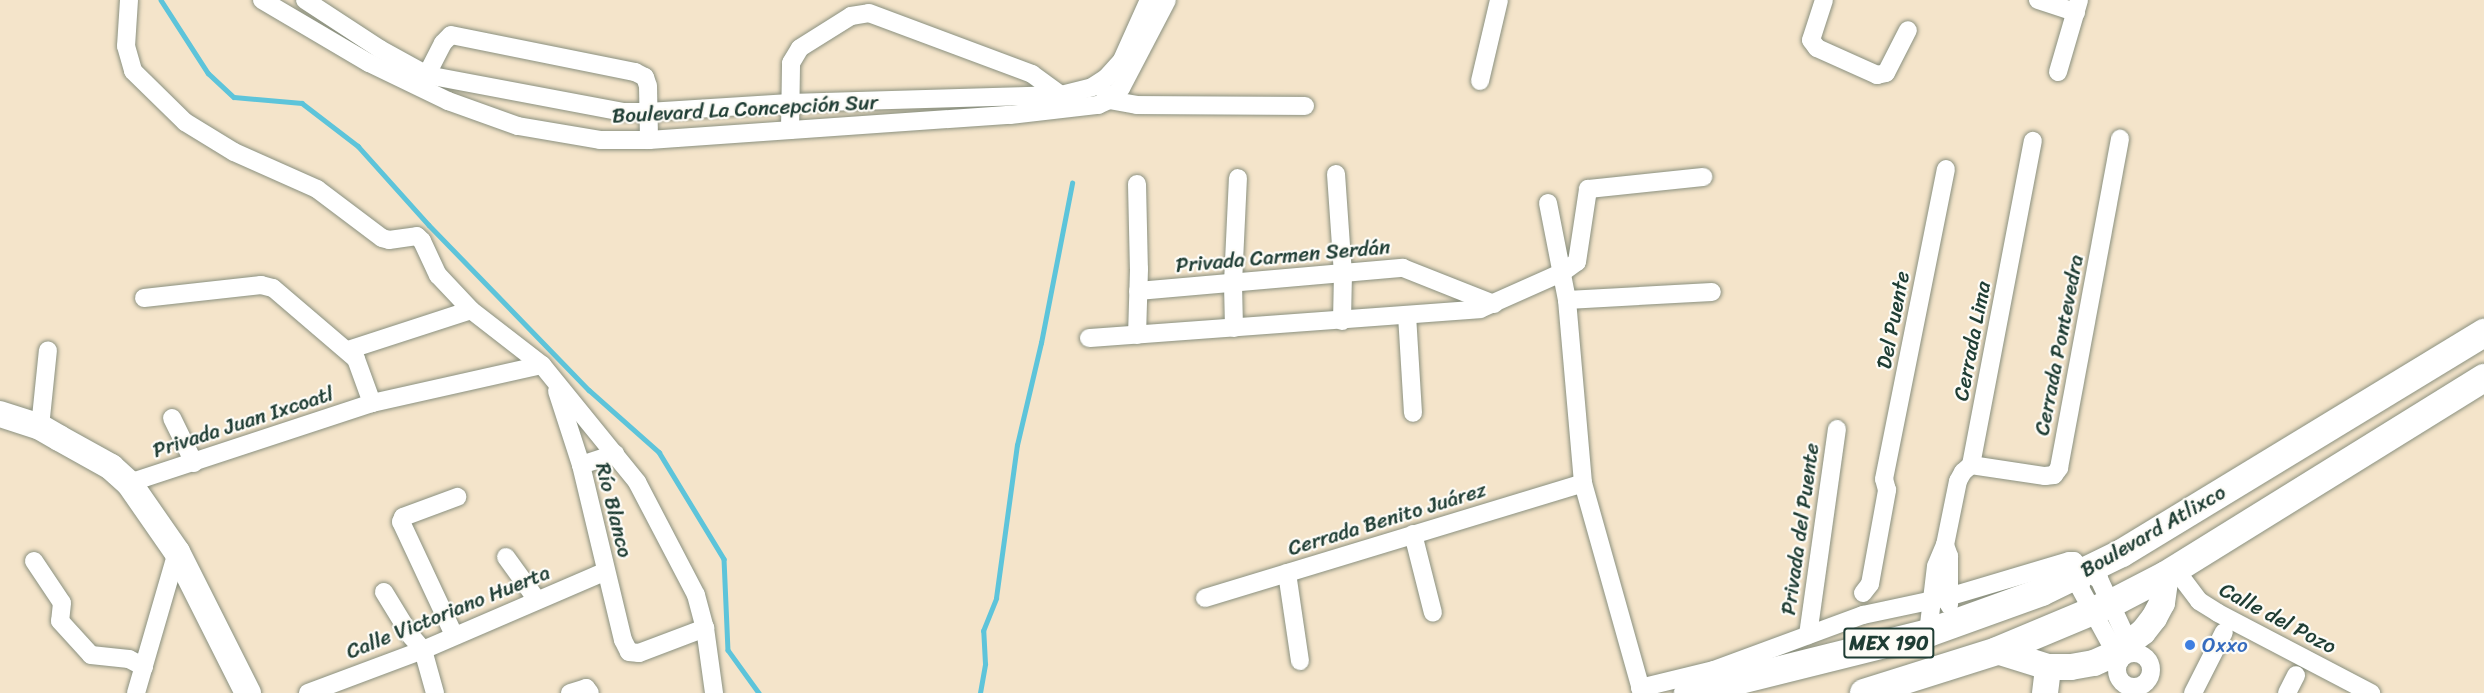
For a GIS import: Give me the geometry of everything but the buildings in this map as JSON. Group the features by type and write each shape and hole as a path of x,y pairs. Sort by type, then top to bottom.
{"main road":[{"name":"Boulevard Atlixco","path":"1680,688 1940,629 2042,592 2122,553 2484,333"},
{"name":"Boulevard Atlixco","path":"1864,693 1921,685 2102,607 2171,572 2484,378"}],"street":[{"path":"129,0 126,46 134,71 185,122 234,152 317,189 382,238 389,240 417,236 422,241 438,274 471,310 542,365 637,482 696,595 705,628 714,693"},
{"name":"Boulevard La Concepción Sur","path":"262,0 369,63 424,82 518,126 600,140 649,140 1010,115 1098,105 1109,100"},
{"name":"Boulevard La Concepción Sur","path":"305,0 380,49 424,82 623,111 648,112 790,103 1061,95 1099,83 1122,60 1149,0"},
{"path":"1109,100 1121,88 1167,0"},
{"path":"1480,81 1499,0"},
{"path":"1824,0 1811,40 1817,48 1877,75 1886,73 1908,30"},
{"path":"2037,0 2078,6 2058,72"},
{"path":"790,130 791,63 800,48 851,16 869,13 1032,74 1061,95"},
{"path":"424,82 443,43 451,35 635,72 645,77 648,86 649,140"},
{"path":"1099,83 1109,100 1137,105 1305,106"},
{"name":"Cerrada Pontevedra","path":"1971,465 2045,476 2054,475 2059,468 2120,139"},
{"name":"Cerrada Lima","path":"1940,629 1940,598 1936,566 1945,545 1958,482 1962,472 1971,465 2033,141"},
{"name":"Del Puente","path":"1863,615 1863,593 1859,583 1877,488 1884,479 1946,169"},
{"path":"1336,174 1343,273 1341,321"},
{"path":"1089,338 1480,309 1563,272 1579,258 1588,189 1702,177"},
{"path":"1234,328 1233,283 1238,178"},
{"path":"1137,184 1137,335"},
{"path":"1548,203 1568,300 1583,483 1641,691 1680,688 1714,670 1863,615 1940,598 2069,561 2074,561 2084,572 2080,588 2102,607 2125,653"},
{"name":"Privada Carmen Serdán","path":"1138,291 1403,268 1494,304"},
{"path":"144,298 261,285 273,288 356,359 372,403"},
{"path":"1568,300 1712,292"},
{"path":"348,350 471,310"},
{"path":"1407,315 1413,413"},
{"path":"40,428 48,350"},
{"name":"Privada Juan Ixcoatl","path":"129,483 194,464 372,403 542,365"},
{"name":"Río Blanco","path":"553,380 580,465 629,652 639,653 705,628"},
{"path":"0,414 40,428 111,467 129,483 177,552 248,693"},
{"path":"172,418 194,464"},
{"name":"Privada del Puente","path":"1808,635 1837,429"},
{"path":"580,465 615,454"},
{"name":"Cerrada Benito Juárez","path":"1205,598 1583,483"},
{"path":"453,635 401,522 403,517 457,497"},
{"path":"1413,534 1433,613"},
{"path":"136,693 177,552"},
{"path":"507,557 537,600"},
{"path":"34,561 62,603 60,621 91,655 95,658 129,659 144,667"},
{"name":"Calle Victoriano Huerta","path":"308,693 423,650 453,635 606,571"},
{"path":"1997,651 2048,667 2083,665 2125,653 2145,657 2151,667 2150,678 2142,690 2130,687 2121,681 2117,671 2125,653 2148,625 2162,603 2171,572"},
{"name":"Calle del Pozo","path":"2171,572 2199,601 2218,613 2371,693"},
{"path":"1287,573 1300,661"},
{"path":"384,592 411,636 423,650 435,693"},
{"name":"Cerrada Lima","path":"1940,598 1940,629"},
{"path":"2193,693 2224,632"},
{"path":"2045,693 2048,667"},
{"path":"2287,693 2296,675"},
{"path":"570,693 586,688 590,693"}],"waterway":[{"path":"161,0 208,73 234,97 302,103 358,146 429,225 589,390 659,452 724,559 728,650 759,693"},
{"path":"980,693 985,664 983,631 996,598 1017,445 1041,343 1072,183"}],"place":[{"name":"Oxxo","path":"2190,645"}]}
